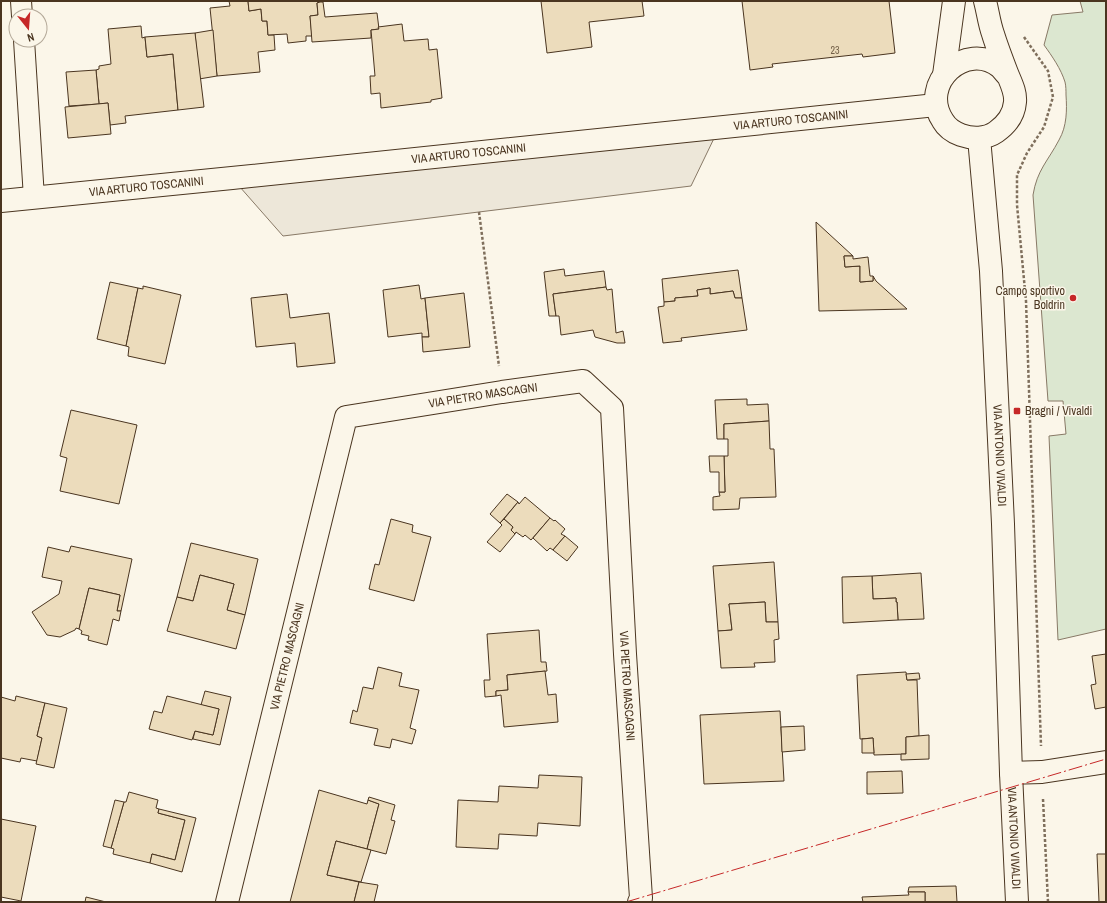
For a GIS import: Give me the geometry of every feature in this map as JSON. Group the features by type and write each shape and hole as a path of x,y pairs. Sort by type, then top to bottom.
{"street":[{"path":"944,74 954,1"},
{"path":"985,1 992,32 1014,88 1015,102 1011,115 1003,126 992,134 979,138 967,138 956,133 946,126 939,116 936,104 938,83 944,74 953,66 964,60 976,59 988,61 999,67 1008,76"},
{"path":"25,48 34,198"},
{"name":"VIA ARTURO TOSCANINI","path":"1,200 34,198 936,104"},
{"name":"VIA ANTONIO VIVALDI","path":"979,138 993,303 1003,516 1011,773 1017,902"},
{"name":"VIA PIETRO MASCAGNI","path":"227,902 346,417 502,392 583,381 612,408 625,654 642,898 638,902"},
{"name":"VIA ANTONIO VIVALDI","path":"1011,773 1042,772 1106,762"}],"path":[{"path":"1021,34 1048,71 1053,96 1044,127 1027,152 1017,175 1017,205 1026,301 1042,772 1048,902"},
{"path":"479,212 502,392"}],"green space":[{"name":"Campo sportivo Boldrin","path":"1080,1 1106,1 1106,629 1058,640 1049,436 1066,434 1063,401 1048,401 1033,195 1040,172 1062,135 1066,112 1065,82 1059,67 1044,45 1052,15 1083,12"}],"shaded area":[{"path":"719,128 691,186 283,236 232,178"}],"building":[{"path":"229,1 248,1 249,11 261,9 262,21 267,21 268,35 274,35 275,50 258,52 260,72 217,76 210,8 230,6"},
{"path":"248,1 320,1 317,3 318,15 310,16 312,36 306,36 306,41 288,43 287,34 268,35 267,21 262,21 261,9 249,11"},
{"path":"541,1 642,1 644,16 589,22 592,47 547,53"},
{"path":"742,1 889,1 895,53 863,57 862,54 772,64 773,67 750,70"},
{"path":"323,2 325,17 377,13 379,29 371,30 371,38 312,42 310,16 318,15 317,3"},
{"path":"402,24 404,41 428,39 429,50 437,49 442,98 431,100 431,102 381,108 380,93 371,94 370,76 375,76 371,30 379,29 378,27"},
{"path":"141,26 142,38 145,37 147,57 173,54 178,110 125,116 126,123 110,125 108,103 99,104 96,70 99,69 99,66 111,64 108,29"},
{"path":"213,30 217,76 199,79 195,33"},
{"path":"195,33 204,107 178,110 173,54 147,57 145,37"},
{"path":"96,70 99,104 69,106 66,72"},
{"path":"108,103 111,134 68,138 65,107"},
{"path":"816,222 853,256 844,256 845,267 860,266 860,282 873,281 873,276 876,281 907,309 819,311"},
{"path":"844,256 853,256 853,259 868,257 870,276 873,276 873,281 860,282 860,266 845,267"},
{"path":"564,269 565,276 604,271 606,287 553,294 556,316 549,316 544,272"},
{"path":"738,270 742,298 735,298 733,291 710,294 710,288 697,290 698,296 675,298 675,301 664,302 662,279"},
{"path":"110,282 138,288 126,346 97,339"},
{"path":"419,285 421,299 425,298 429,337 422,337 422,333 388,337 383,290"},
{"path":"143,286 181,295 165,364 128,356 129,347 126,346 138,288 143,289"},
{"path":"606,287 607,290 612,289 616,333 623,331 625,343 617,343 595,337 593,330 561,335 559,316 556,316 553,294"},
{"path":"710,288 710,294 733,291 735,298 742,298 747,330 681,338 682,341 663,343 658,307 664,306 664,302 675,301 675,298 698,296 697,290"},
{"path":"464,293 470,347 423,352 422,337 429,337 425,298"},
{"path":"287,294 290,318 329,313 335,363 297,367 295,343 256,347 251,298"},
{"path":"747,399 747,405 768,404 769,421 724,424 724,439 717,439 715,400"},
{"path":"71,410 137,425 119,504 60,491 67,458 60,456"},
{"path":"769,421 770,449 774,449 776,497 740,498 739,509 713,510 713,497 720,496 719,492 725,492 724,456 728,456 728,439 724,439 724,424"},
{"path":"709,456 724,456 725,492 719,492 719,472 710,472"},
{"path":"507,494 518,502 500,523 490,514"},
{"path":"525,497 550,518 531,540 525,535 523,537 516,532 515,534 511,530 513,527 504,519 518,502 519,504"},
{"path":"550,518 554,521 555,520 565,529 561,534 565,536 553,550 550,548 547,551 533,538"},
{"path":"391,519 413,525 412,532 431,537 414,601 369,589 375,564 379,565"},
{"path":"504,519 513,527 511,530 515,534 500,552 487,542 502,525 500,523"},
{"path":"565,536 578,547 567,561 553,550"},
{"path":"191,543 258,559 245,615 227,610 234,584 200,575 193,601 177,597"},
{"path":"71,546 132,559 121,611 117,611 120,595 89,588 79,629 76,628 75,630 60,637 47,635 32,612 59,594 62,581 42,577 48,547 69,552"},
{"path":"774,562 778,622 766,622 765,602 729,604 732,630 718,631 713,566"},
{"path":"921,573 924,619 898,620 896,598 873,599 872,576"},
{"path":"200,575 234,584 227,610 245,615 236,649 167,631 177,597 193,601"},
{"path":"872,576 873,599 896,598 898,620 843,623 842,577"},
{"path":"89,588 120,595 117,611 121,611 119,621 113,619 107,645 88,640 89,636 81,634 82,631 79,629"},
{"path":"765,602 766,622 778,622 779,639 774,640 775,662 754,663 755,667 721,668 718,631 732,630 729,604"},
{"path":"539,630 541,662 546,662 547,671 507,675 508,690 496,691 496,696 485,697 484,680 490,680 487,634"},
{"path":"1106,654 1106,707 1095,709 1091,685 1096,684 1092,656"},
{"path":"378,667 402,673 399,686 419,690 410,728 416,730 412,744 392,739 390,748 374,745 378,729 350,723 353,710 357,712 363,687 373,689"},
{"path":"545,671 548,695 556,694 558,722 504,727 501,695 496,696 496,691 508,690 507,675"},
{"path":"906,672 907,680 917,680 919,736 906,737 906,754 874,755 873,738 860,739 857,675"},
{"path":"919,673 920,679 907,680 906,674"},
{"path":"205,691 231,697 220,745 193,739 195,731 213,735 219,709 201,705"},
{"path":"16,696 45,703 37,736 42,738 37,761 21,758 20,762 1,758 1,697 15,701"},
{"path":"167,696 219,709 213,735 195,731 192,740 149,729 154,711 162,713"},
{"path":"45,703 67,708 54,768 36,764 42,738 37,736"},
{"path":"780,711 784,781 704,784 700,715"},
{"path":"804,726 805,750 782,752 781,727"},
{"path":"929,735 929,759 901,760 901,754 906,754 906,737"},
{"path":"873,738 874,753 862,753 862,739"},
{"path":"902,771 903,793 867,794 867,772"},
{"path":"539,775 582,777 580,826 538,823 537,836 499,834 498,849 456,847 458,800 498,802 499,786 538,788"},
{"path":"319,790 367,804 368,800 379,804 367,849 336,841 327,875 359,882 354,902 290,902"},
{"path":"129,792 158,800 156,808 159,809 158,813 185,820 175,860 152,854 150,863 113,854 114,849 111,848 124,802 126,802"},
{"path":"369,797 395,805 391,820 395,821 386,854 367,849 379,804 368,800"},
{"path":"115,800 124,802 111,848 103,846"},
{"path":"159,809 196,818 182,872 150,863 152,854 175,860 185,820 158,813"},
{"path":"1,819 36,826 21,901 1,897"},
{"path":"336,841 371,850 361,882 327,875"},
{"path":"1097,854 1106,854 1106,902 1099,902"},
{"path":"359,882 378,885 374,902 354,902"},
{"path":"956,886 957,902 925,902 925,892 908,892 909,887"},
{"path":"908,892 925,892 925,902 863,902 862,897 909,895"},
{"path":"86,897 106,902 85,902"}],"power":[{"path":"626,902 1106,759"}],"place":[{"name":"Campo sportivo Boldrin","path":"1073,298"},
{"name":"Bragni / Vivaldi","path":"1017,411"}]}
